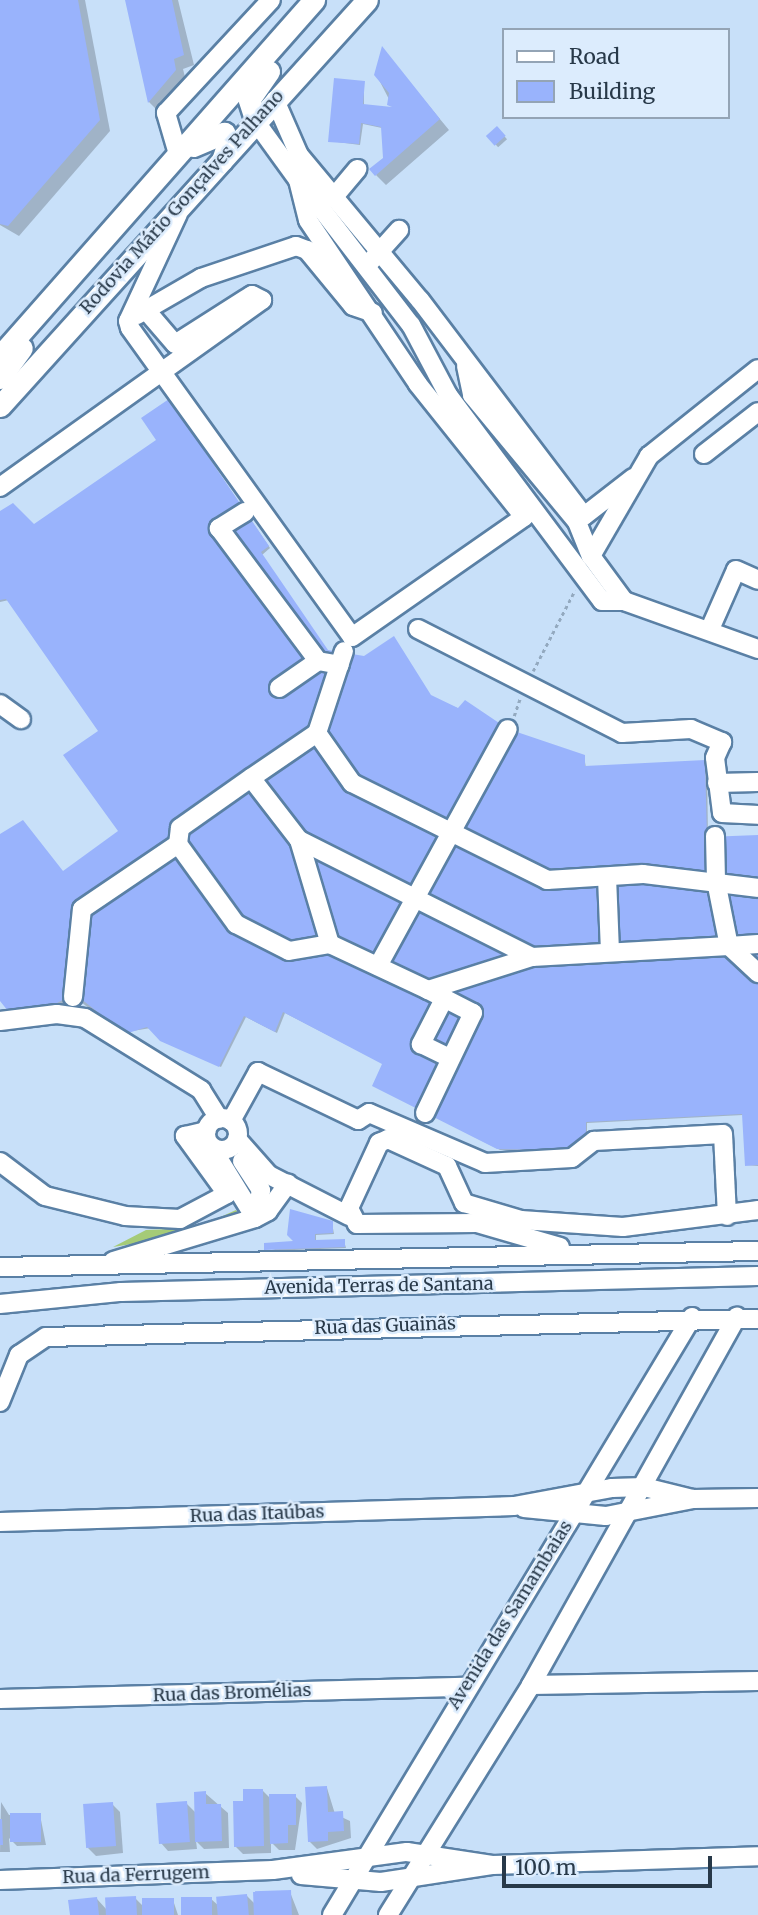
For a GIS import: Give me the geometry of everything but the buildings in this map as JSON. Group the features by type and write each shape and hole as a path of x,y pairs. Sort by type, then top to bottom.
{"main road":[{"name":"Rodovia Mário Gonçalves Palhano","path":"0,356 314,0"},
{"path":"256,122 252,92 330,0"},
{"name":"Rodovia Mário Gonçalves Palhano","path":"0,406 188,192 222,160 367,0"},
{"path":"179,154 220,131 228,143 222,160"},
{"path":"96,248 120,271"},
{"path":"0,378 37,316"}],"street":[{"path":"179,154 166,113 271,0"},
{"path":"275,100 291,142 333,198 372,259 419,337 443,387 558,537 602,601 624,601 710,629 758,649"},
{"path":"256,122 298,180 372,259 468,370 472,395 581,519 591,556 624,601"},
{"path":"333,198 357,169"},
{"path":"128,321 352,637 524,517 418,384 373,313 308,220 298,180"},
{"path":"128,321 188,192"},
{"path":"372,259 399,230"},
{"path":"128,321 201,278 296,246 307,250 353,306 373,313"},
{"path":"0,487 262,300 252,295 176,344 145,309"},
{"path":"591,556 633,478 649,456 758,369"},
{"path":"443,387 468,370"},
{"path":"704,454 758,412"},
{"path":"558,537 633,478"},
{"path":"245,512 219,527 318,662"},
{"path":"710,629 736,570 758,580"},
{"path":"418,629 622,733 691,729 722,742 715,758 716,783 722,813 758,815"},
{"path":"279,688 318,662 342,659 317,733 180,828 178,844 236,925 289,951 330,944 473,1013 425,1113"},
{"path":"0,704 21,719"},
{"path":"378,966 508,729"},
{"path":"317,733 352,783 547,880 607,877 716,881 758,888"},
{"path":"251,778 299,840 330,944"},
{"path":"716,783 758,782"},
{"path":"715,836 716,881 729,946 758,974"},
{"path":"299,840 532,957"},
{"path":"73,997 82,909 178,844"},
{"path":"607,877 610,952"},
{"path":"436,994 532,957 758,944"},
{"path":"436,994 421,1044 450,1058"},
{"path":"0,1021 57,1014 85,1018 201,1090 223,1134 256,1214"},
{"path":"223,1134 258,1072 363,1117 485,1163 572,1158 594,1141 723,1134 726,1216"},
{"path":"363,1117 379,1143"},
{"path":"0,1162 45,1196 125,1216 180,1219 227,1194 185,1136 223,1134 265,1171 349,1216 357,1224 477,1223 577,1252"},
{"path":"379,1143 392,1140 438,1159 459,1199 486,1210 586,1228 726,1216 758,1210"},
{"path":"349,1216 379,1143"},
{"path":"106,1264 143,1247 207,1237 256,1214 288,1183"},
{"name":"Avenida Terras de Santana","path":"0,1267 577,1252 758,1251"},
{"name":"Avenida Terras de Santana","path":"0,1304 121,1292 758,1276"},
{"name":"Rua das Guainãs","path":"0,1402 19,1355 46,1337 692,1317 758,1319"},
{"name":"Avenida das Samambaias","path":"332,1915 360,1861 464,1687 692,1317"},
{"path":"388,1915 531,1685 632,1511 737,1317"},
{"name":"Rua das Itaúbas","path":"0,1522 514,1506 586,1492 644,1487 693,1499"},
{"name":"Rua das Itaúbas","path":"514,1506 570,1517 632,1511 693,1499 758,1498"},
{"path":"531,1685 758,1681"},
{"name":"Rua das Bromélias","path":"0,1699 464,1687"},
{"name":"Rua da Ferrugem","path":"0,1880 273,1870 360,1861 381,1854 426,1855 492,1866"},
{"name":"Rua da Ferrugem","path":"273,1870 351,1882 492,1866 758,1856"}],"path":[{"path":"508,729 526,686 583,576"}],"green space":[{"path":"236,1210 240,1216 169,1238 113,1247 146,1230 196,1228"}]}
